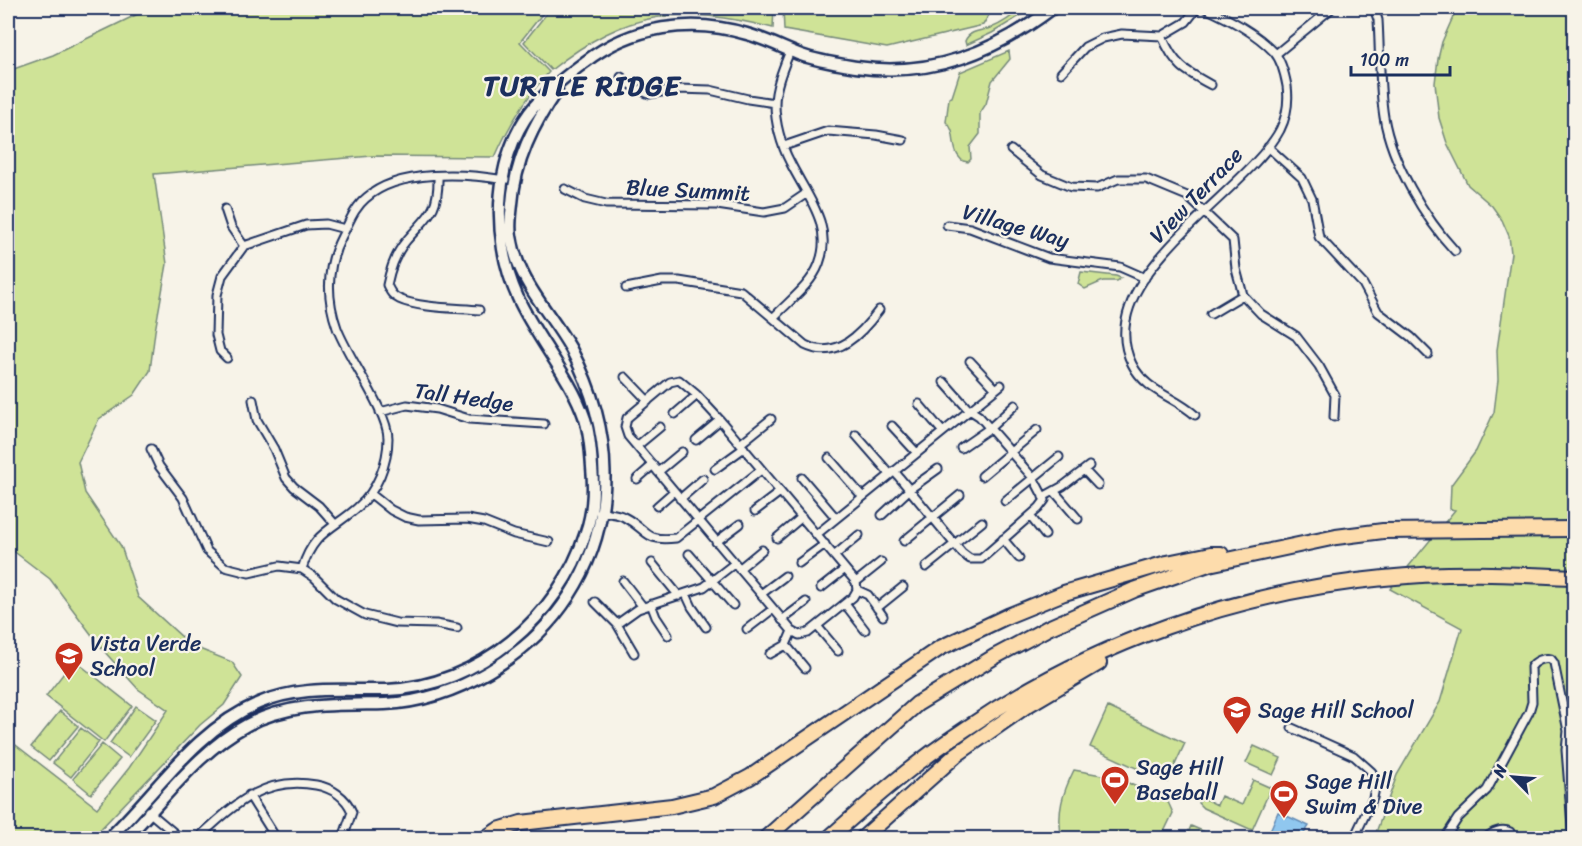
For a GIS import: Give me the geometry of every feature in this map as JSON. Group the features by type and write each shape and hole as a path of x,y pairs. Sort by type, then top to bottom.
{"highway":[{"path":"766,838 917,704 994,657 1048,628 1134,590 1209,564 1336,537 1383,531 1575,529"},
{"path":"486,838 498,830 522,823 672,806 714,796 750,777 940,648 1010,615 1058,595 1167,563 1211,554 1244,556"},
{"path":"829,838 918,764 966,728 1038,684 1127,642 1215,611 1318,586 1383,578 1479,573 1575,577"},
{"path":"863,838 956,755 1026,706 1098,664 1127,642"}],"street":[{"path":"109,838 193,748 216,728 258,703 278,696 311,690 402,688 456,674 488,657 524,631 556,594 570,571 586,531 591,511 593,477 589,436 585,419 565,376 519,300 503,255 499,211 508,180 514,142 540,99 590,57 618,41 644,31 668,26 708,27 745,33 813,59 860,68 899,70 930,66 971,56 1000,42 1053,8"},
{"path":"1062,73 1085,46 1103,38 1122,34 1162,36 1186,22 1197,8"},
{"name":"View Terrace","path":"1195,415 1148,386 1132,363 1126,345 1126,326 1131,306 1145,278 1174,241 1268,147 1281,128 1287,107 1287,83 1276,54 1254,35 1205,8"},
{"path":"1276,54 1332,8"},
{"path":"1374,8 1378,20 1383,115 1389,139 1425,215 1455,251"},
{"path":"1162,36 1170,56 1189,73 1211,84"},
{"path":"774,317 810,279 819,265 824,235 818,211 789,160 775,103 790,51"},
{"path":"621,77 637,89 649,93 678,89 710,90 775,103"},
{"path":"784,146 828,131 903,140"},
{"path":"1268,147 1302,178 1312,199 1319,237 1363,284 1378,312 1428,354"},
{"path":"1011,150 1042,175 1071,187 1097,188 1118,179 1146,178 1187,196 1233,240 1236,269 1243,294 1261,314 1296,336 1319,366 1335,395 1334,417"},
{"path":"302,569 313,544 324,531 359,507 371,494 381,474 388,436 380,412 337,330 330,304 329,277 335,250 345,229 359,206 376,190 396,181 445,174 508,180"},
{"path":"438,176 437,200 430,216 404,243 394,260 387,285 392,295 399,299 479,310"},
{"path":"126,838 193,766 216,745 249,724 284,711 314,705 389,704 432,696 476,679 512,657 537,634 568,597 590,554 603,512 606,479 604,452 597,413 579,366 559,331 526,283 518,263 510,235 508,180"},
{"name":"Blue Summit","path":"565,189 585,200 606,204 717,205 764,212 785,208 807,193"},
{"path":"225,209 231,227 244,246"},
{"path":"227,358 220,351 216,335 217,295 222,276 244,246 306,225 326,224 345,229"},
{"name":"Village Way","path":"947,225 970,228 1049,258 1120,267 1145,278"},
{"path":"626,288 662,281 679,281 730,288 746,293 805,345 815,349 840,346 851,341 879,310"},
{"path":"1211,314 1243,294"},
{"path":"544,342 559,331"},
{"path":"817,534 968,409 998,387 970,361"},
{"path":"565,376 579,366"},
{"path":"625,377 648,401"},
{"path":"882,562 856,586 853,597 808,633 799,635 782,620 628,436 625,428 627,418 670,382 682,381 720,420 817,534 856,586 868,595 883,616"},
{"path":"944,382 968,409 979,416 1034,479 1044,499"},
{"path":"675,414 697,395"},
{"path":"253,400 257,420 277,454 286,478 319,506 335,524"},
{"path":"919,404 942,431"},
{"name":"Tall Hedge","path":"380,412 406,405 437,409 469,419 544,424"},
{"path":"961,448 990,428 1015,405"},
{"path":"715,469 771,419"},
{"path":"696,440 720,420"},
{"path":"892,426 916,452"},
{"path":"637,447 660,427"},
{"path":"982,476 1037,430"},
{"path":"856,435 910,489 954,544 970,559 981,559 1030,516 1044,499 1086,468 1098,485"},
{"path":"151,449 159,466 183,498 207,551 225,567 249,573 279,566 302,569 314,577 336,599 365,615 397,623 436,624 457,628"},
{"path":"637,479 682,452"},
{"path":"1005,501 1059,457"},
{"path":"829,458 862,496"},
{"path":"882,514 910,489 938,469"},
{"path":"591,511 621,515 638,525 650,537 659,540 676,538 761,470"},
{"path":"802,478 836,518"},
{"path":"681,499 703,479"},
{"path":"657,506 674,491"},
{"path":"1054,491 1078,519"},
{"path":"755,512 780,492"},
{"path":"371,494 391,510 419,520 467,519 549,542"},
{"path":"904,541 960,495"},
{"path":"1030,516 1045,535"},
{"path":"777,538 802,517"},
{"path":"926,567 982,522"},
{"path":"716,542 740,524"},
{"path":"834,556 860,535"},
{"path":"1003,539 1019,558"},
{"path":"799,563 825,544"},
{"path":"617,624 643,607 704,587 762,550"},
{"path":"689,554 733,605"},
{"path":"652,563 683,595 706,627"},
{"path":"821,588 845,569"},
{"path":"761,594 785,576"},
{"path":"623,581 643,607"},
{"path":"877,608 903,588"},
{"path":"595,602 617,624 634,653"},
{"path":"782,620 806,602"},
{"path":"651,604 656,617 668,635"},
{"path":"845,604 865,630"},
{"path":"747,629 773,609"},
{"path":"817,626 838,651"},
{"path":"770,654 786,645 792,631"},
{"path":"786,645 805,668"},
{"path":"1445,838 1458,818 1487,790 1531,707 1530,667 1533,663 1547,658 1554,663 1568,731 1566,750 1573,838"},
{"path":"1292,728 1354,756 1372,772 1375,788 1373,798 1354,838"},
{"path":"198,838 229,809 249,795 278,783 291,782 322,786 347,801 352,812 343,838"},
{"path":"249,795 276,838"},
{"path":"141,805 180,838"},
{"path":"1486,838 1497,831 1505,830 1510,832 1512,838"}],"green space":[{"path":"147,8 547,8 520,42 549,72 518,112 495,157 372,156 154,174 167,264 150,371 134,395 99,419 78,462 85,493 121,546 138,597 192,646 232,662 242,677 224,705 200,725 92,838 8,838 8,739 97,808 129,768 168,710 138,689 103,650 50,579 8,547 8,71 53,55"},
{"path":"551,8 774,8 773,28 710,16 682,15 630,24 605,34 551,70 524,42"},
{"path":"783,8 993,8 983,25 887,48 784,30"},
{"path":"1021,8 1033,8 992,33 966,45 967,37 976,31 999,24"},
{"path":"1457,8 1574,8 1574,838 1374,838 1397,775 1440,702 1462,628 1390,589 1455,510 1450,509 1451,485 1476,451 1494,412 1498,380 1497,350 1511,253 1509,236 1502,220 1492,206 1468,185 1447,143 1439,118 1435,83 1438,59 1442,42"},
{"path":"1009,51 1010,59 992,81 986,104 980,113 980,134 970,147 971,159 968,162 963,161 956,152 952,130 946,122 949,98 952,97 960,72"},
{"path":"1081,272 1121,278 1117,281 1103,281 1085,289 1078,284"},
{"path":"74,660 132,706 104,742 46,696"},
{"path":"136,706 156,720 129,757 110,743"},
{"path":"1108,707 1185,743 1167,782 1090,747"},
{"path":"60,711 78,726 49,761 31,747"},
{"path":"81,728 99,742 71,777 53,763"},
{"path":"102,744 120,759 91,794 73,779"},
{"path":"1254,746 1281,758 1273,775 1246,763"},
{"name":"Sage Hill Baseball","path":"1074,770 1118,778 1168,802 1173,813 1161,838 1062,838 1060,811"},
{"path":"1253,780 1271,788 1252,830 1203,808 1198,803 1207,790 1209,791 1205,799 1217,805 1221,796 1242,805"},
{"path":"1191,826 1219,838 1191,836 1186,838"}],"water":[{"name":"Sage Hill Swim & Dive","path":"1278,812 1309,826 1301,838 1282,838 1269,833"}],"place":[{"name":"Vista Verde School","path":"69,682"},
{"name":"Sage Hill School","path":"1237,736"},
{"name":"Sage Hill Baseball","path":"1115,806"},
{"name":"Sage Hill Swim & Dive","path":"1284,820"}],"district":[{"name":"TURTLE RIDGE","path":"582,85"}]}
